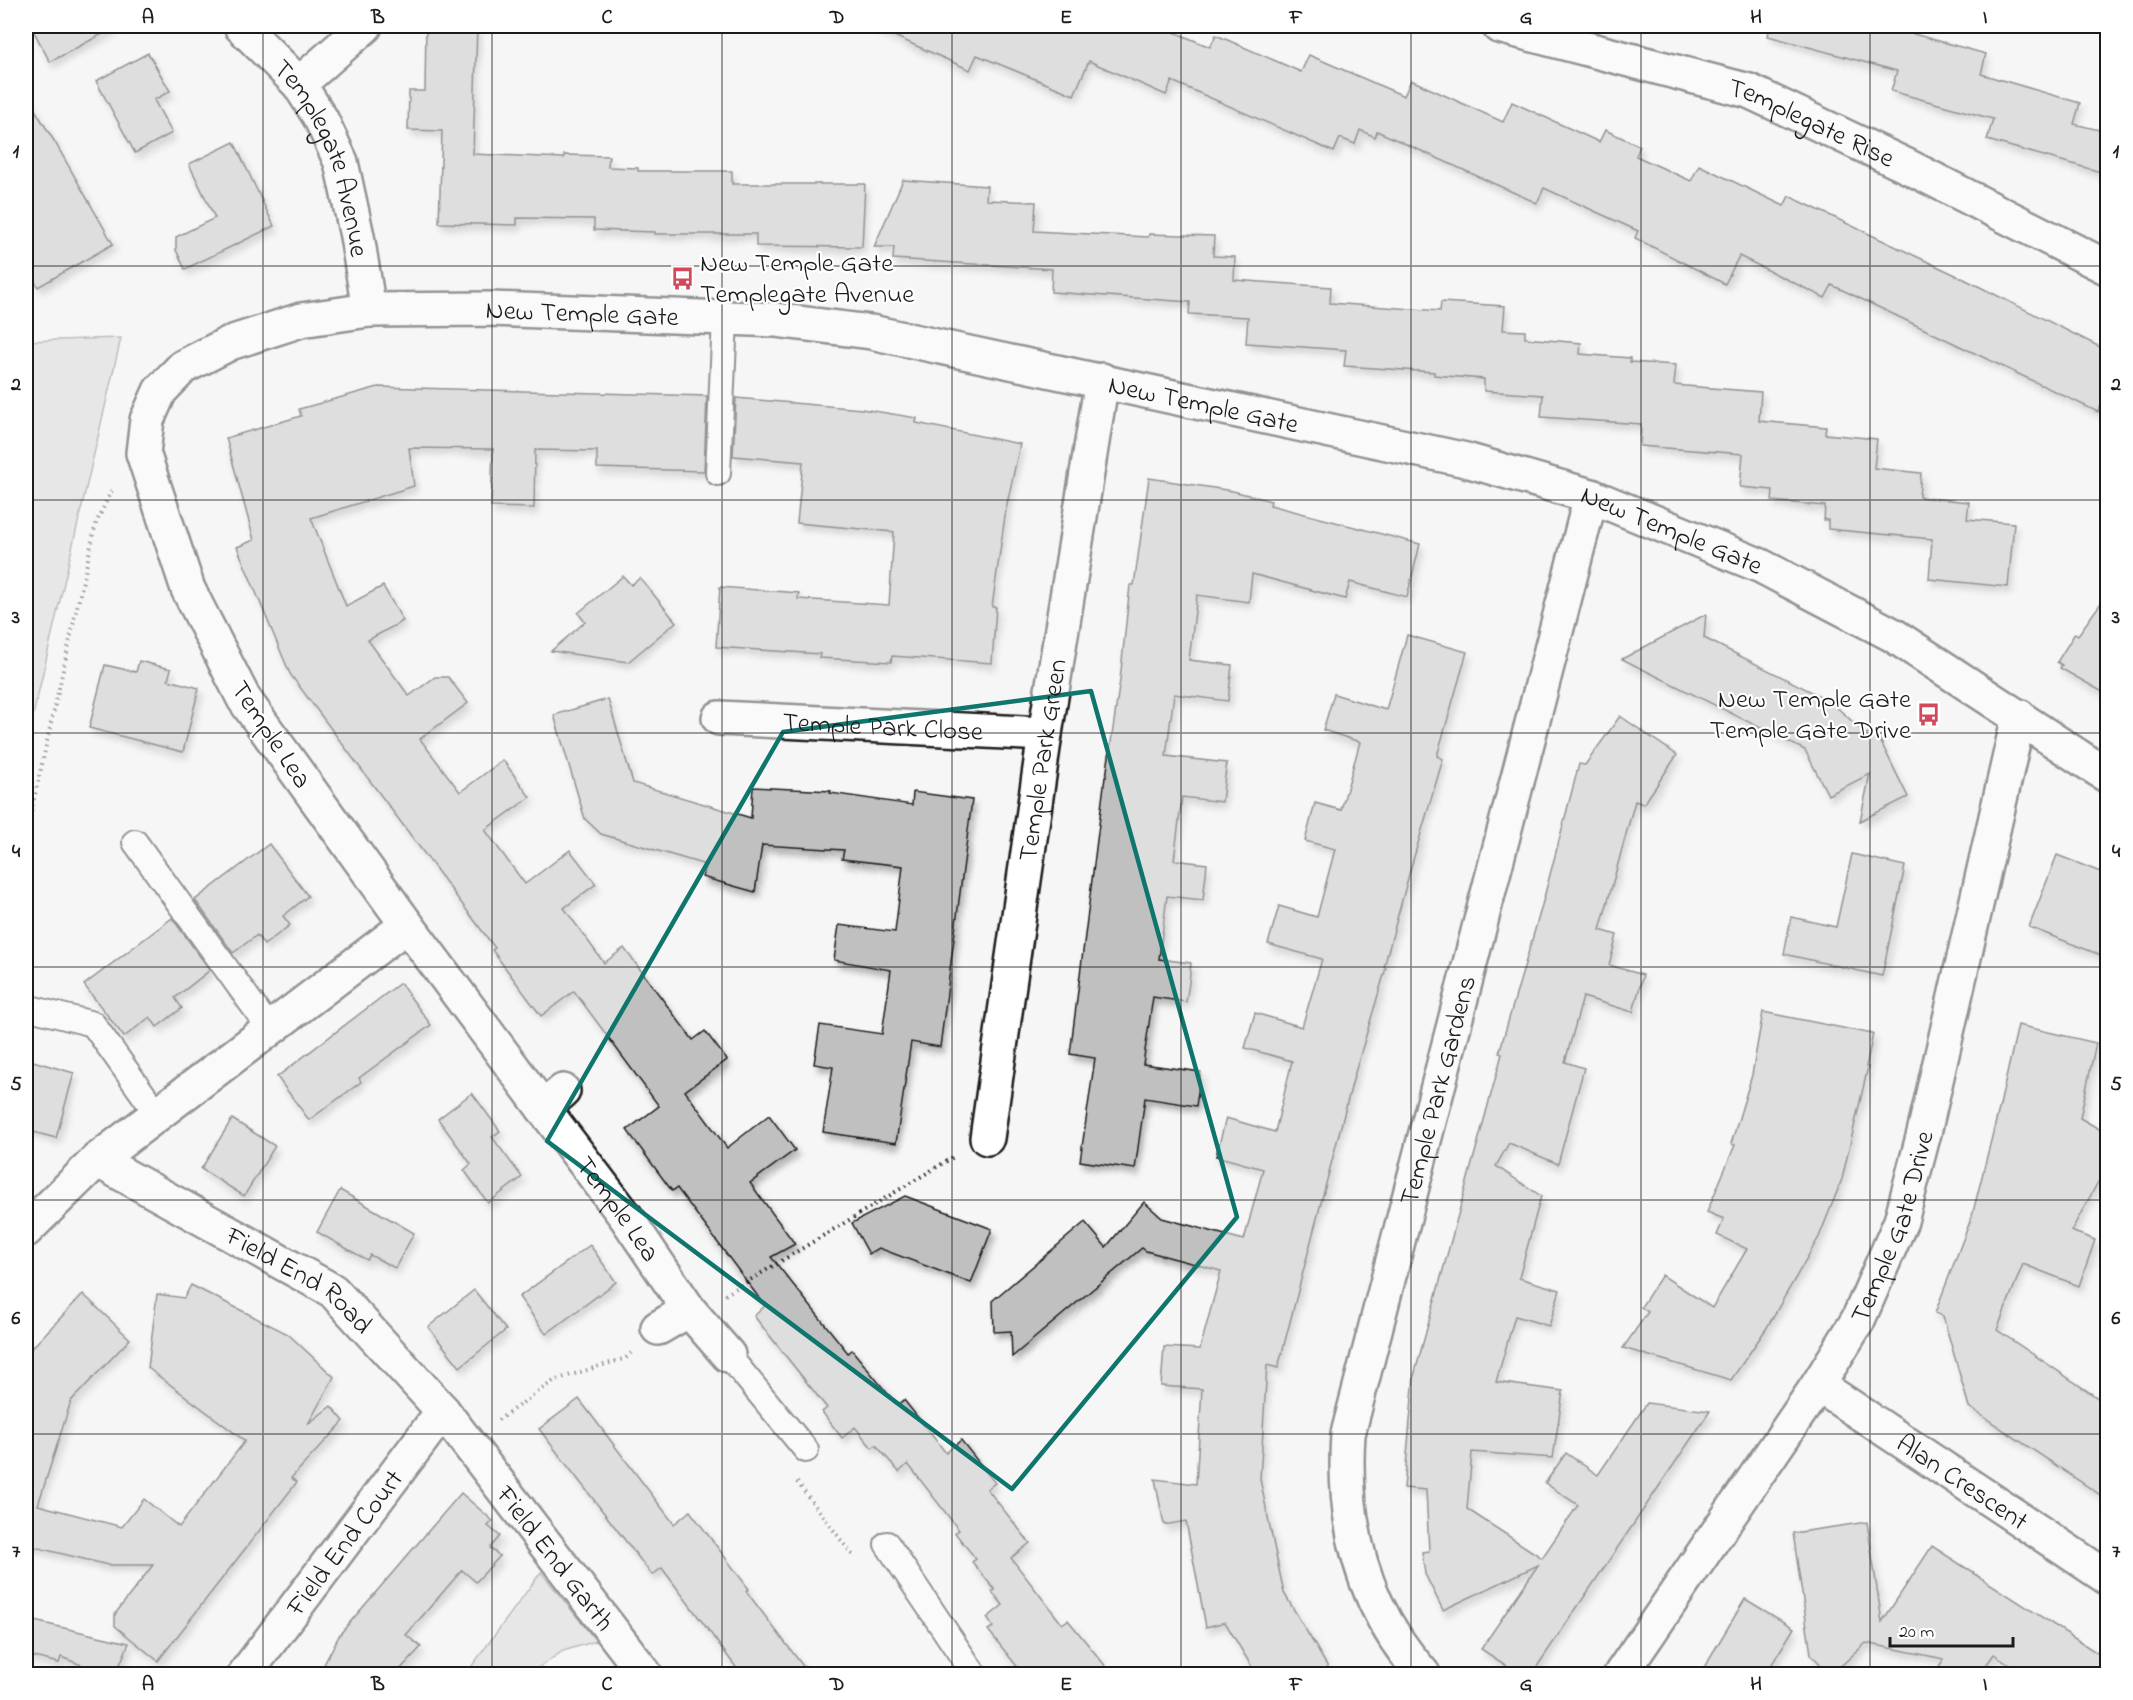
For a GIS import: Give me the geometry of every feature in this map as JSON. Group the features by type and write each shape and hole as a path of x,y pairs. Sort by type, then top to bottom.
{"street":[{"name":"Templegate Avenue","path":"241,26 298,84 321,119 341,162 357,236 369,310"},
{"path":"298,84 365,26"},
{"name":"Templegate Rise","path":"1499,26 1749,92 1909,167 2108,268"},
{"name":"New Temple Gate","path":"230,343 301,320 369,310 490,309 775,320 871,332 1466,460 1590,496 1761,566 1893,634 2108,776"},
{"name":"Temple Lea","path":"230,343 183,367 160,390 147,420 143,453 188,589 244,699 407,925 553,1100 626,1217 689,1310 728,1355"},
{"name":"Temple Park Green","path":"987,1138 1045,734 1102,380"},
{"name":"Temple Park Gardens","path":"1423,1674 1396,1639 1380,1612 1358,1556 1347,1496 1348,1434 1590,496"},
{"name":"Temple Gate Drive","path":"1621,1674 1818,1385 1858,1320 1901,1221 1924,1132 2019,716"},
{"name":"Temple Park Close","path":"719,718 1045,734"},
{"path":"26,1230 97,1160 407,925"},
{"name":"Field End Road","path":"97,1160 333,1291 443,1410 467,1442"},
{"path":"658,1328 689,1310"},
{"name":"Alan Crescent","path":"1818,1385 2108,1578"},
{"name":"Field End Court","path":"245,1674 443,1410"},
{"name":"Field End Garth","path":"467,1442 645,1674"}],"lane":[{"path":"718,473 724,319"},
{"path":"135,842 270,1029"},
{"path":"30,1008 93,1024 158,1115"},
{"path":"728,1355 806,1450"},
{"path":"887,1544 974,1674"}],"path":[{"path":"26,835 96,523 116,482"},
{"path":"689,1310 717,1301 937,1166 987,1138"},
{"path":"467,1442 555,1380 626,1358 658,1328"},
{"path":"795,1479 858,1563"}],"highlighted area":[{"path":"1091,691 1237,1217 1012,1489 547,1141 783,732"}],"shaded area":[{"path":"121,338 26,746 26,341"},
{"path":"541,1572 596,1641 563,1651 529,1674 466,1674"}],"building":[{"path":"31,26 117,26 50,62"},
{"path":"426,26 477,26 473,154 564,158 564,155 609,156 608,167 638,168 638,171 732,171 732,184 865,184 862,247 756,246 756,234 655,234 655,232 594,230 594,219 517,218 517,225 439,223 442,131 408,130 409,91 425,91"},
{"path":"872,26 1160,26 1210,47 1216,35 1301,72 1309,55 1404,96 1411,80 1503,122 1512,102 1599,142 1605,130 1640,146 1636,156 1691,181 1699,165 1784,206 1789,196 1964,279 2108,351 2108,391 2098,412 1832,285 1825,298 1739,256 1725,284 1635,238 1638,231 1544,188 1537,203 1377,131 1375,137 1360,130 1355,144 1340,138 1334,152 1172,81 1166,95 1089,61 1074,95 977,55 970,70"},
{"path":"1770,26 1900,26 1899,30 1986,54 1981,74 2080,103 2074,124 2108,132 2108,174 1987,140 1993,119 1891,91 1897,71 1768,36"},
{"path":"148,53 170,91 154,100 172,133 135,153 96,81"},
{"path":"26,95 113,244 38,287 26,265"},
{"path":"234,142 274,226 185,269 176,250 176,237 215,218 189,164"},
{"path":"903,180 987,186 986,200 1036,202 1034,231 1148,237 1149,234 1214,236 1213,256 1235,257 1234,280 1331,287 1330,303 1440,311 1441,302 1505,306 1503,330 1525,331 1525,338 1581,343 1580,354 1630,358 1630,362 1676,365 1674,385 1761,392 1759,421 1826,427 1825,434 1877,439 1874,468 1921,473 1919,497 1969,502 1967,519 2014,523 2008,587 1929,579 1932,539 1828,529 1828,520 1824,520 1825,506 1772,501 1773,490 1740,487 1743,454 1640,446 1641,424 1541,417 1543,395 1484,391 1484,379 1434,375 1434,372 1344,366 1346,350 1246,343 1248,317 1189,314 1190,302 1051,292 1052,269 893,259 894,247 874,247"},
{"path":"378,387 707,396 704,471 597,468 597,451 535,450 534,508 491,507 493,449 409,448 414,486 311,518 346,606 383,586 403,621 368,640 409,696 435,677 448,677 468,703 420,739 460,792 503,760 530,797 485,830 525,884 570,850 596,884 564,908 604,963 624,948 693,1040 705,1031 727,1060 685,1091 727,1148 769,1115 795,1150 750,1183 795,1244 771,1257 848,1353 852,1350 897,1405 904,1400 946,1453 961,1440 995,1483 987,1489 1030,1543 1011,1558 1062,1624 1068,1620 1112,1674 1023,1674 988,1630 993,1627 987,1618 1003,1605 992,1592 995,1590 972,1562 976,1559 955,1533 959,1530 908,1464 899,1472 876,1445 872,1448 855,1427 842,1438 822,1412 827,1408 754,1316 765,1306 677,1188 672,1191 627,1130 659,1106 574,991 541,1016 492,950 495,948 290,674 237,547 254,540 226,438 301,416 299,409"},
{"path":"736,398 862,409 917,418 916,423 1020,444 1006,509 992,607 996,607 992,663 892,656 891,662 819,658 820,654 716,647 720,587 799,593 798,599 889,605 894,532 797,523 803,462 733,456"},
{"path":"1149,478 1233,491 1271,501 1270,505 1420,544 1407,597 1350,582 1345,599 1252,574 1249,602 1197,595 1189,660 1232,665 1228,701 1174,694 1166,756 1227,763 1222,802 1182,797 1174,860 1207,864 1203,900 1167,896 1159,959 1191,963 1189,983 1186,1002 1153,997 1143,1064 1201,1072 1196,1106 1145,1098 1135,1169 1080,1161 1095,1058 1070,1054 1105,777 1120,680 1130,585 1134,585"},
{"path":"623,576 631,585 640,578 676,622 628,662 551,651 585,622 578,613"},
{"path":"2108,593 2108,695 2060,668 2062,665 2057,662 2075,633 2078,635"},
{"path":"1706,614 1704,638 1830,701 1866,734 1875,730 1908,797 1860,821 1870,774 1828,795 1805,750 1622,659"},
{"path":"1407,635 1467,652 1437,756 1443,759 1354,1076 1278,1368 1267,1365 1260,1479 1274,1546 1284,1593 1332,1674 1256,1674 1225,1622 1206,1627 1186,1521 1164,1525 1155,1479 1196,1484 1202,1389 1161,1386 1164,1347 1200,1349 1221,1271 1142,1248 1012,1357 1011,1331 994,1332 993,1300 1085,1222 1106,1247 1144,1202 1162,1218 1244,1240 1263,1169 1216,1156 1226,1118 1275,1132 1292,1061 1245,1048 1255,1013 1302,1027 1322,959 1268,944 1279,906 1317,917 1335,849 1305,841 1315,803 1341,810 1360,742 1323,730 1334,694 1386,710"},
{"path":"139,661 171,669 168,680 199,688 183,752 89,728 105,665 136,672"},
{"path":"608,699 633,783 751,818 753,787 831,791 830,793 912,805 913,792 972,800 940,1047 911,1042 896,1143 823,1132 833,1067 814,1064 820,1025 882,1034 891,970 834,960 839,925 895,932 903,866 842,859 844,850 762,845 755,892 702,877 706,865 601,834 585,819 554,715"},
{"path":"1620,716 1677,755 1644,804 1635,801 1600,930 1617,935 1609,965 1643,975 1633,1012 1583,997 1565,1062 1584,1068 1558,1164 1509,1143 1496,1166 1541,1196 1519,1278 1560,1290 1549,1326 1515,1316 1496,1382 1563,1391 1553,1458 1472,1452 1467,1509 1542,1558 1578,1505 1545,1483 1566,1453 1598,1475 1647,1403 1710,1411 1532,1674 1519,1674 1481,1649 1538,1565 1443,1610 1425,1574 1422,1552 1429,1551 1426,1490 1404,1488 1414,1376 1502,1054 1499,1053 1541,909 1579,764 1585,765"},
{"path":"269,844 308,896 283,916 290,925 264,945 257,935 233,953 195,900"},
{"path":"1852,854 1905,866 1882,976 1784,954 1791,917 1836,927"},
{"path":"2057,855 2108,875 2108,958 2029,927"},
{"path":"172,918 210,970 175,998 182,1008 157,1027 150,1017 124,1037 84,985"},
{"path":"400,983 431,1025 359,1078 361,1082 309,1120 277,1077"},
{"path":"1763,1012 1873,1034 1866,1067 1868,1067 1842,1179 1819,1237 1766,1329 1731,1380 1623,1348 1648,1312 1641,1307 1662,1275 1712,1308 1747,1249 1717,1235 1724,1219 1707,1212 1735,1145 1731,1144 1752,1075"},
{"path":"2018,1025 2096,1043 2080,1118 2108,1134 2108,1164 2071,1231 2095,1240 2079,1286 2023,1264 1997,1330 2108,1405 2108,1500 1969,1407 1943,1316 1935,1313 1972,1216"},
{"path":"26,1059 74,1073 56,1138 26,1130"},
{"path":"472,1093 500,1131 492,1137 522,1177 488,1203 464,1170 471,1164 438,1119"},
{"path":"232,1119 275,1146 244,1196 201,1169"},
{"path":"340,1190 414,1233 395,1268 370,1255 367,1260 317,1232"},
{"path":"905,1196 992,1229 971,1283 879,1248 869,1254 852,1223"},
{"path":"590,1245 616,1282 546,1334 519,1297"},
{"path":"191,1285 288,1334 334,1377 308,1424 331,1406 344,1421 291,1478 297,1482 158,1661 115,1626 115,1614 153,1565 108,1565 26,1545 26,1354 83,1294 130,1339 71,1401 38,1505 122,1527 144,1499 179,1527 245,1441 148,1368 157,1294 184,1298"},
{"path":"474,1290 506,1330 460,1367 428,1327"},
{"path":"579,1399 674,1524 690,1511 749,1589 746,1591 809,1674 741,1674 662,1568 652,1575 539,1429"},
{"path":"461,1493 493,1521 488,1526 500,1536 490,1548 500,1556 476,1582 462,1570 406,1635 421,1647 396,1674 319,1674 340,1634"},
{"path":"1867,1522 1882,1622 1932,1546 2108,1660 2108,1674 2024,1674 1994,1654 1980,1674 1934,1674 1944,1659 1866,1643 1832,1674 1829,1674 1811,1654 1793,1533"},
{"path":"1745,1599 1794,1628 1766,1674 1700,1674"},
{"path":"26,1619 129,1643 116,1674 105,1674 61,1657 59,1663 26,1655 28,1645 26,1644"}],"place":[{"name":"New Temple Gate Templegate Avenue","path":"682,278"},
{"name":"New Temple Gate Temple Gate Drive","path":"1929,714"}]}
